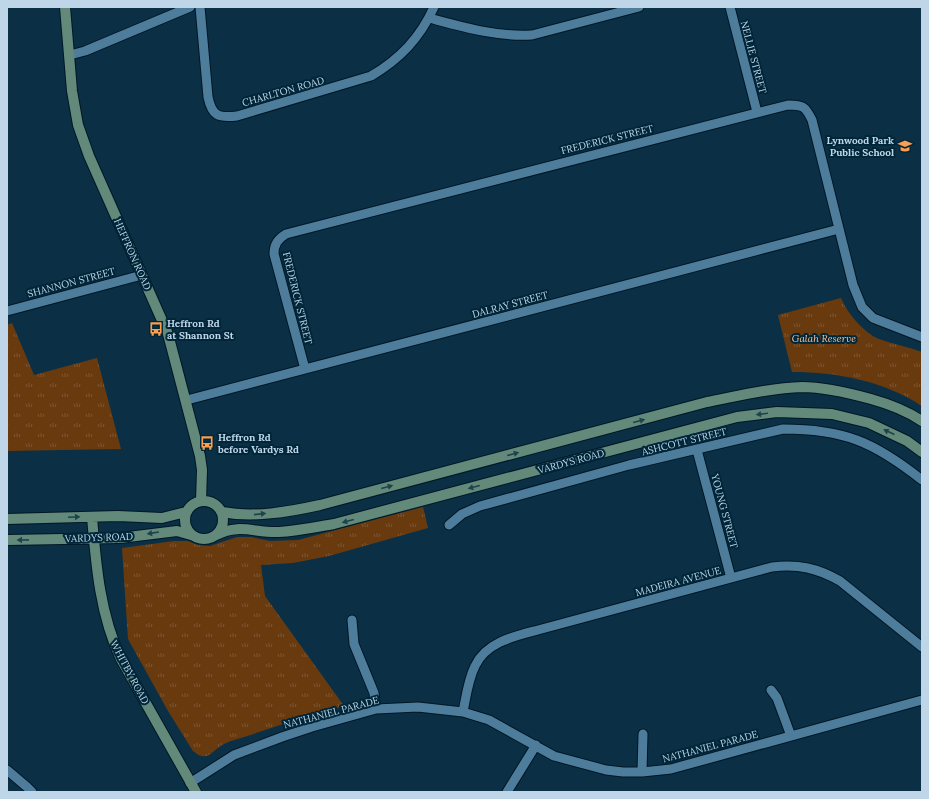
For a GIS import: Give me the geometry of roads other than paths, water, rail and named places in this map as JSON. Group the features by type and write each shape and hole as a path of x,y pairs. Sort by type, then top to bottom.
{"main road":[{"name":"HEFFRON ROAD","path":"65,7 73,97 80,132 168,334 187,400 200,456 202,470 201,501"},
{"path":"222,512 247,515 288,511 320,505 708,402 788,388 814,388 850,393 888,404 922,421"},
{"name":"VARDYS ROAD","path":"216,535 232,529 241,528 278,532 334,524 699,426 737,417 777,412 832,414 869,423 907,441 922,452"},
{"path":"195,502 212,502 222,512 222,525 216,535 210,538 197,538 191,535 185,524 184,518 186,512 195,502"},
{"name":"VARDYS ROAD","path":"7,519 92,517 162,518 186,512"},
{"name":"WHITBY ROAD","path":"92,517 104,608 113,642 121,660 193,788"},
{"name":"VARDYS ROAD","path":"7,540 120,538 177,531 191,535"}],"street":[{"path":"70,55 85,51 190,7"},
{"name":"CHARLTON ROAD","path":"200,7 210,107 216,114 224,117 237,116 371,76 388,66 410,45 429,18 434,7"},
{"path":"429,18 495,34 515,36 532,34 639,7"},
{"name":"NELLIE STREET","path":"730,7 758,112"},
{"name":"FREDERICK STREET","path":"305,369 274,254 277,241 286,234 788,105 800,105 806,109 812,120 838,229 853,285 859,301 872,318 922,337"},
{"name":"DALRAY STREET","path":"187,400 838,229"},
{"name":"SHANNON STREET","path":"7,311 142,275"},
{"name":"ASHCOTT STREET","path":"449,525 462,514 480,506 629,465 783,429 808,429 835,433 860,440 897,461 922,480"},
{"name":"YOUNG STREET","path":"697,450 731,578"},
{"name":"MADEIRA AVENUE","path":"463,712 474,668 479,659 485,652 504,640 772,567 788,565 819,570 840,581 922,647"},
{"path":"352,620 354,644 374,693 376,709"},
{"path":"771,690 777,698 791,736"},
{"name":"NATHANIEL PARADE","path":"193,788 234,755 312,727 376,709 418,707 463,712 489,720 554,756 606,770 642,772 671,769 922,700"},
{"path":"642,772 643,734"},
{"path":"507,792 536,745"},
{"path":"7,770 32,792"}],"place":[{"name":"Lynwood Park Public School","path":"905,146"},
{"name":"Heffron Rd at Shannon St","path":"156,329"},
{"name":"Heffron Rd before Vardys Rd","path":"207,443"}],"park label":[{"name":"Galah Reserve","path":"824,338"}]}
